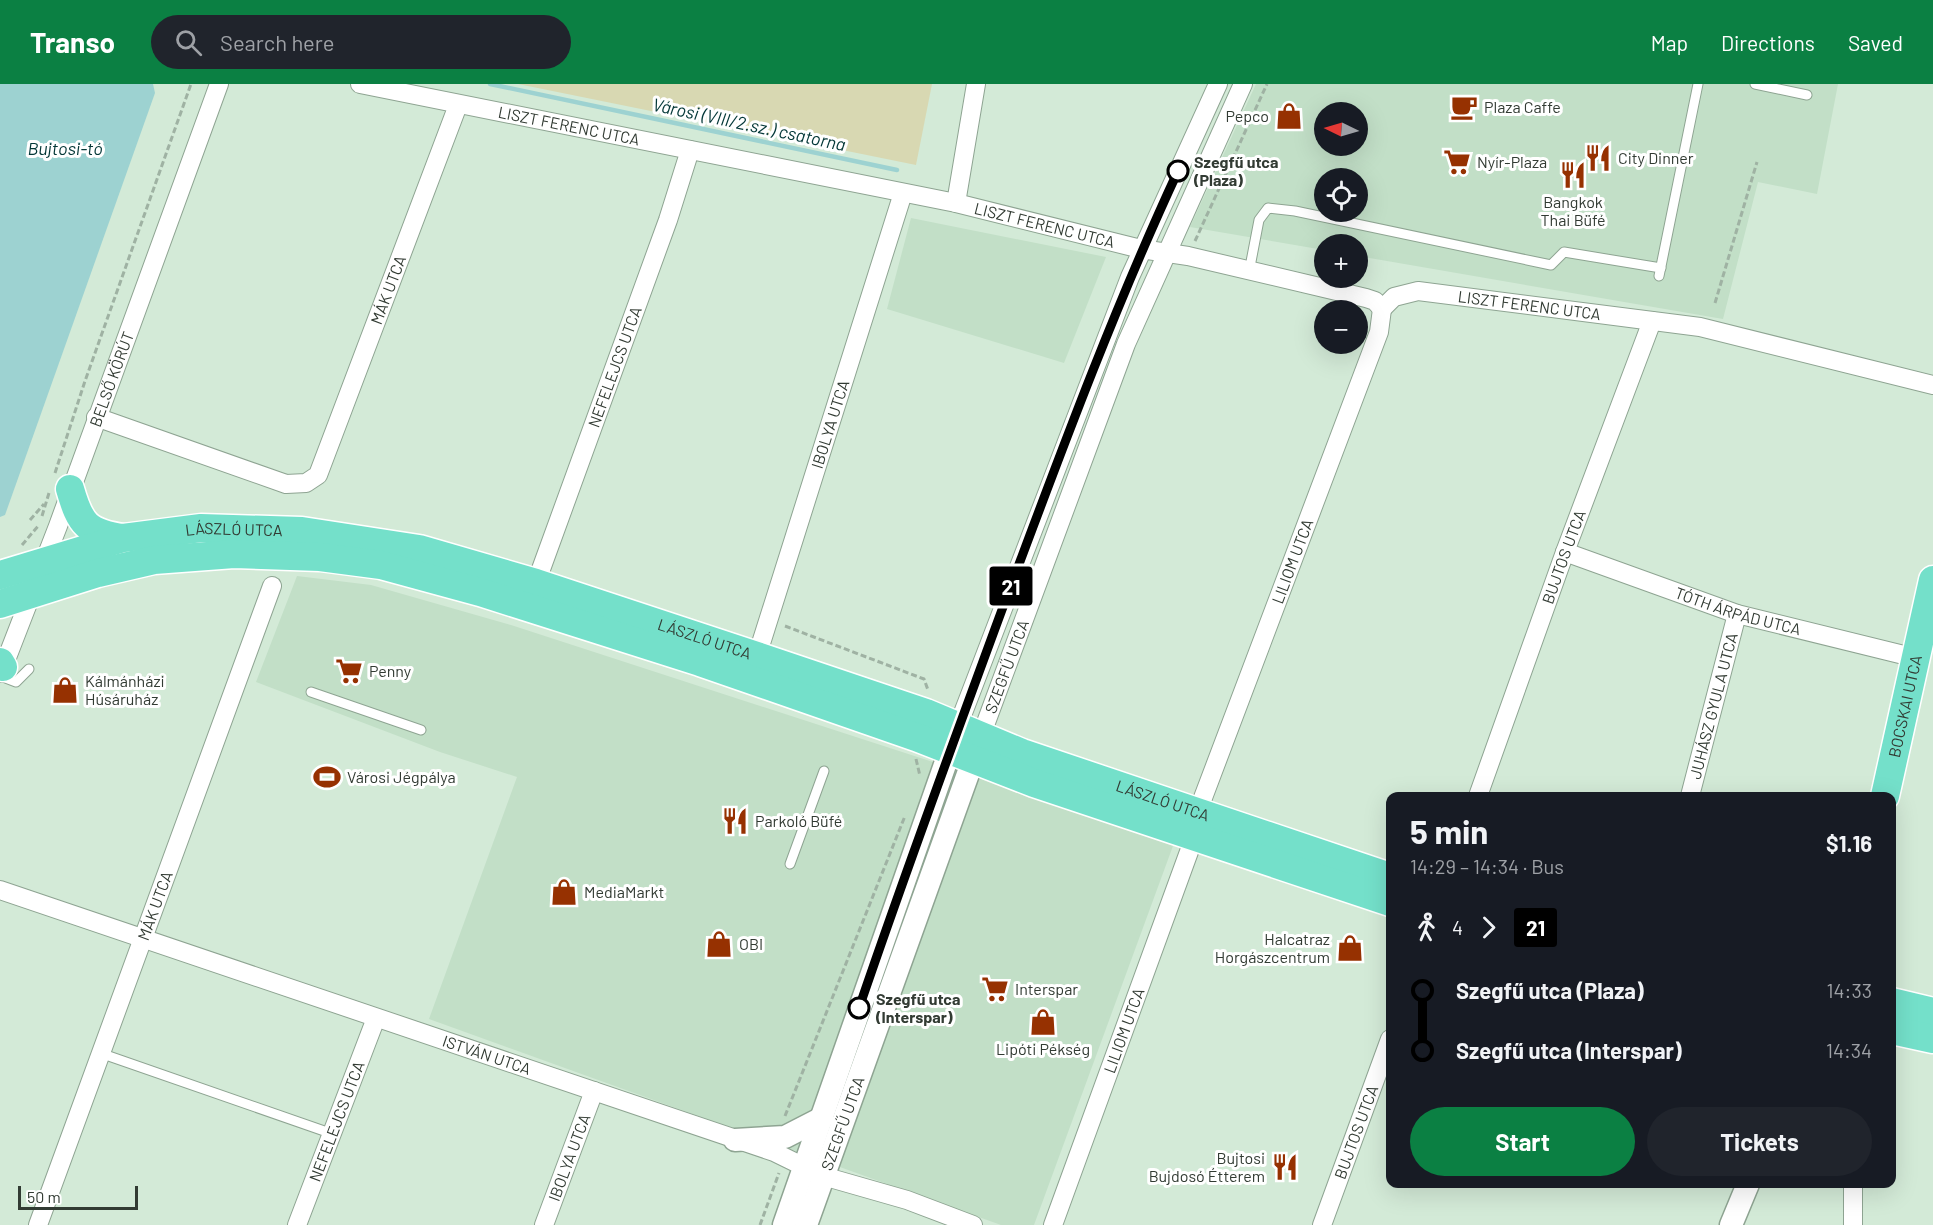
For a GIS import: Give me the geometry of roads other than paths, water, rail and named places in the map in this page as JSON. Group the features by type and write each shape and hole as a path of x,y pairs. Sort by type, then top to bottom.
{"main road":[{"path":"57,487 85,525 100,535 123,538"},
{"name":"LÁSZLÓ UTCA","path":"0,575 123,538 201,528 302,531 419,549 536,583 757,656 966,743 1034,783 1196,823 1386,900"},
{"name":"LÁSZLÓ UTCA","path":"0,604 98,573 154,561 234,554 320,557 381,565 480,592 966,743"},
{"name":"BOCSKAI UTCA","path":"1886,792 1916,658 1930,612 1933,580"},
{"name":"LÁSZLÓ UTCA","path":"1196,823 1232,823 1386,877"},
{"path":"1896,1003 1933,1012"},
{"path":"1896,1031 1933,1039"}],"street":[{"name":"BELSŐ KÖRÚT","path":"6,670 30,594 44,561 57,487 96,417 219,84"},
{"name":"LISZT FERENC UTCA","path":"360,84 956,203 1142,249 1188,256 1249,272 1366,297 1375,301 1382,309 1394,297 1418,291 1652,321 1715,330 1933,385"},
{"path":"956,203 976,84"},
{"name":"SZEGFŰ UTCA","path":"784,1225 814,1172 966,743 1050,480 1142,249 1218,84"},
{"name":"SZEGFŰ UTCA","path":"806,1225 822,1118 966,743 989,708 1121,355 1165,252 1243,84"},
{"name":"MÁK UTCA","path":"96,417 286,484 306,483 318,475 458,105"},
{"name":"NEFELEJCS UTCA","path":"536,583 668,220 690,150"},
{"name":"IBOLYA UTCA","path":"757,656 903,192"},
{"name":"LILIOM UTCA","path":"1053,1225 1196,823 1379,332 1382,309"},
{"name":"BUJTOS UTCA","path":"1479,792 1564,552 1652,321"},
{"name":"TÓTH ÁRPÁD UTCA","path":"1564,552 1737,615 1916,658"},
{"name":"MÁK UTCA","path":"38,1225 99,1053 273,586"},
{"name":"JUHÁSZ GYULA UTCA","path":"1691,792 1737,615"},
{"name":"ISTVÁN UTCA","path":"0,890 144,937 735,1140"},
{"name":"NEFELEJCS UTCA","path":"297,1225 376,1018"},
{"name":"BUJTOS UTCA","path":"1322,1225 1386,1050"},
{"name":"IBOLYA UTCA","path":"543,1225 594,1091"},
{"path":"785,1148 822,1118"},
{"path":"735,1140 785,1148 814,1172 907,1200 974,1225"},
{"path":"1731,1225 1746,1188"},
{"path":"1853,1188 1853,1225"}],"lane":[{"path":"1249,272 1258,220 1268,208 1295,211 1551,265 1564,252 1660,272 1698,84"},
{"path":"1755,84 1807,95"},
{"path":"311,692 421,730"},
{"path":"790,864 824,771"},
{"path":"99,1053 330,1134"}],"water":[{"name":"Bujtosi-tó","path":"0,84 153,84 155,93 5,515 0,517"}],"waterway":[{"name":"Városi (VIII/2.sz.) csatorna","path":"490,84 897,170"}],"place":[{"name":"Plaza Caffe","path":"1464,107"},
{"name":"Pepco","path":"1289,116"},
{"name":"City Dinner","path":"1598,158"},
{"name":"Nyír-Plaza","path":"1457,162"},
{"name":"Szegfű utca (Plaza)","path":"1178,171"},
{"name":"Bangkok Thai Büfé","path":"1573,175"},
{"name":"Penny","path":"349,671"},
{"name":"Kálmánházi Húsáruház","path":"65,690"},
{"name":"Városi Jégpálya","path":"327,777"},
{"name":"Parkoló Büfé","path":"735,821"},
{"name":"MediaMarkt","path":"564,892"},
{"name":"OBI","path":"719,944"},
{"name":"Halcatraz Horgászcentrum","path":"1350,948"},
{"name":"Interspar","path":"995,989"},
{"name":"Szegfű utca (Interspar)","path":"859,1008"},
{"name":"Lipóti Pékség","path":"1043,1022"},
{"name":"Bujtosi Bujdosó Étterem","path":"1285,1167"}]}
